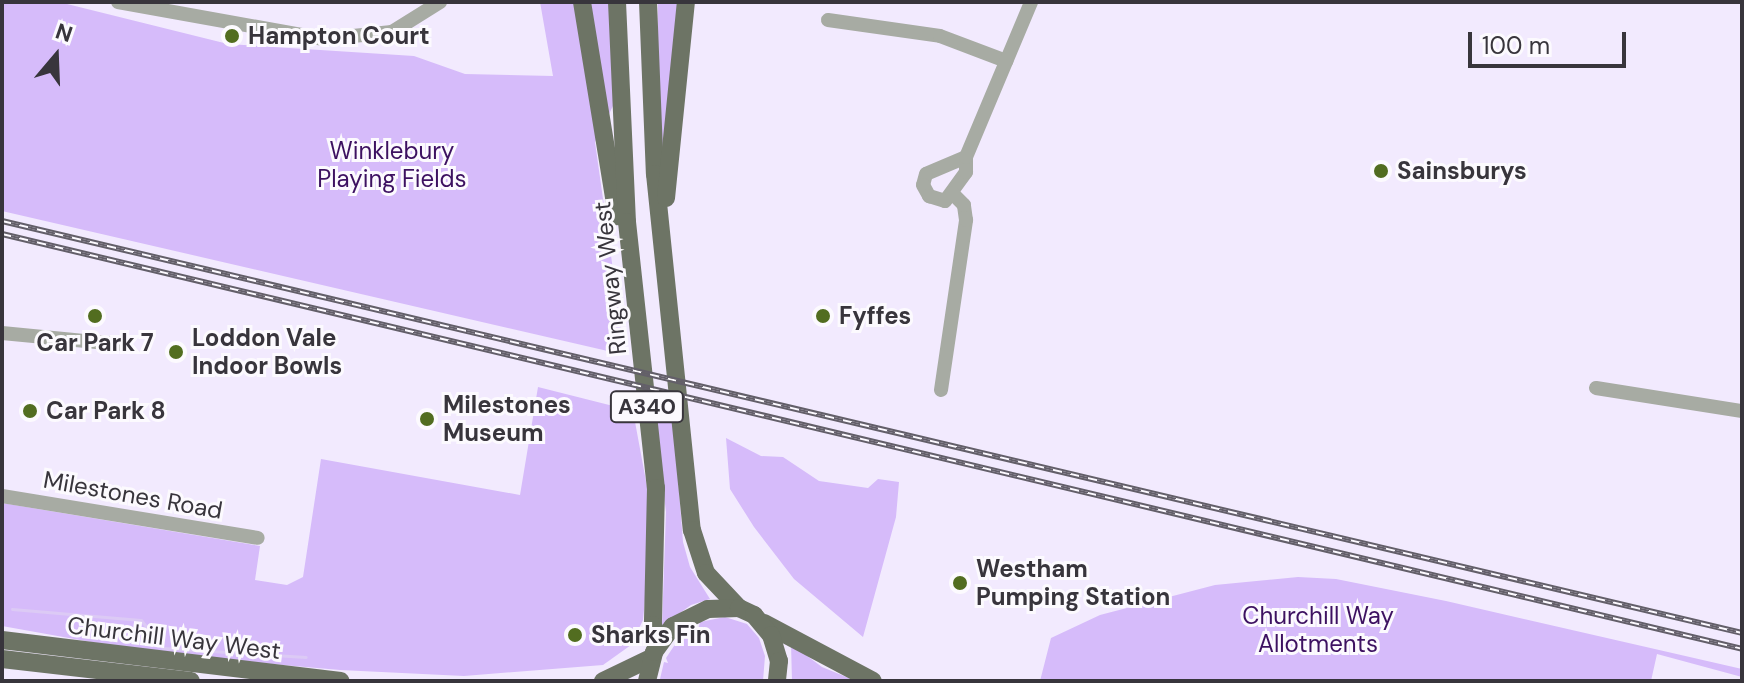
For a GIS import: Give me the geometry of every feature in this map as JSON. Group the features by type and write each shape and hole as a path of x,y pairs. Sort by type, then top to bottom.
{"main road":[{"path":"582,2 638,328"},
{"name":"Ringway West","path":"617,2 627,222 656,488 655,651 647,681"},
{"name":"A340","path":"648,2 663,247 694,538 706,573 739,608"},
{"path":"663,247 686,2"},
{"path":"603,681 655,651 694,613 739,608 873,681"},
{"path":"761,622 777,651 777,681"},
{"name":"Churchill Way West","path":"2,640 341,681"},
{"name":"Churchill Way West","path":"2,659 191,681"}],"street":[{"path":"118,2 324,39 392,32 440,2"},
{"path":"966,157 924,177 929,196 945,201 966,172 966,157 1031,2"},
{"path":"828,20 940,36 1006,61"},
{"path":"941,390 966,220 964,205 952,193"},
{"path":"2,333 117,344"},
{"path":"1596,388 1742,411"},
{"name":"Milestones Road","path":"2,496 258,538"},
{"path":"2,632 70,649"}],"green space":[{"name":"Winklebury Playing Fields","path":"2,2 59,2 228,44 414,56 465,74 553,76 540,2 614,2 613,106 595,142 625,355 2,211"},
{"path":"658,2 682,2 661,161 657,61"},
{"path":"538,387 633,411 653,519 643,620 631,645 603,665 464,676 340,670 158,654 2,626 2,503 260,546 255,580 287,585 303,577 321,459 520,495"},
{"path":"652,397 672,401 683,542 690,567 710,599 691,605 662,626 666,512"},
{"path":"726,438 761,456 783,457 819,481 868,488 878,479 899,482 896,517 863,637 794,579 754,527 730,489"},
{"name":"Churchill Way Allotments","path":"1298,577 1336,579 1446,601 1742,669 1742,677 1657,654 1651,681 1040,681 1051,638 1100,615 1215,585"},
{"path":"725,617 747,624 759,638 765,656 763,681 660,679 664,662 668,663 666,658 682,634 698,630 700,622"},
{"path":"791,644 822,667 856,681 792,681"}],"waterway":[{"path":"12,609 141,620 163,648 306,657"}],"railway":[{"path":"2,221 1742,633"},
{"path":"2,234 1742,649"}],"place":[{"name":"Hampton Court","path":"232,36"},
{"name":"Sainsburys","path":"1381,171"},
{"name":"Car Park 7","path":"95,316"},
{"name":"Fyffes","path":"823,316"},
{"name":"Loddon Vale Indoor Bowls","path":"176,352"},
{"name":"Car Park 8","path":"30,411"},
{"name":"Milestones Museum","path":"427,419"},
{"name":"Westham Pumping Station","path":"960,583"},
{"name":"Sharks Fin","path":"575,635"}]}
